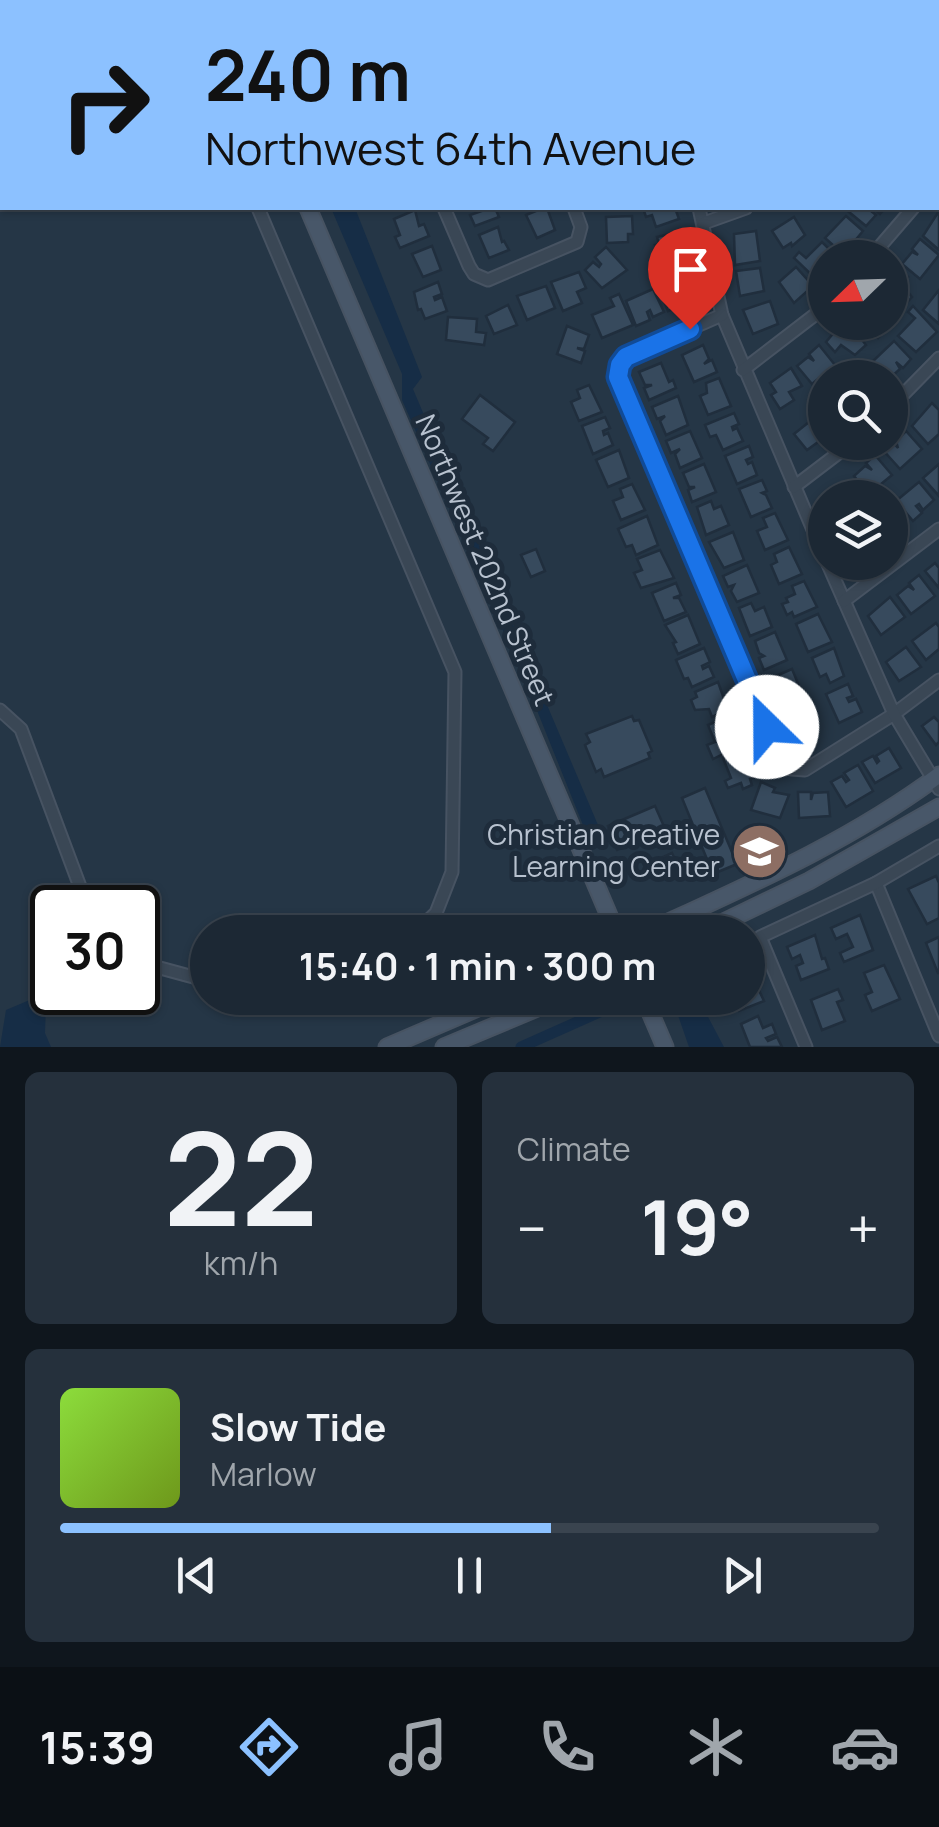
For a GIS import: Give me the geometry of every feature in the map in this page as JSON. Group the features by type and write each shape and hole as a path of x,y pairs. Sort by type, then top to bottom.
{"main road":[{"name":"Northwest 202nd Street","path":"309,210 609,915"},
{"path":"683,915 799,861 937,781"},
{"path":"738,915 809,881 939,807"},
{"path":"387,1047 461,1015"},
{"path":"444,1047 521,1015"},
{"path":"652,1015 666,1047"}],"street":[{"path":"259,210 455,672 452,872 434,915"},
{"path":"445,210 469,266 481,279 496,278 571,246 581,235 575,210"},
{"path":"700,210 722,314 808,519"},
{"path":"704,223 740,210"},
{"path":"885,240 911,210"},
{"path":"722,314 626,357 618,377 782,762 792,769 805,770 894,714 939,680"},
{"path":"743,370 808,319"},
{"path":"908,390 939,358"},
{"path":"794,487 829,460"},
{"path":"844,602 939,529"},
{"path":"835,580 894,714 937,781"},
{"path":"0,710 21,729 79,885"},
{"path":"806,1047 760,937 876,883 939,846"},
{"path":"876,883 939,1036"},
{"path":"160,968 190,976"}],"water":[{"path":"332,210 356,210 422,377 413,389 598,825 595,829 585,830 526,683 402,400 402,374"},
{"path":"30,1000 30,1015 46,1015 45,1033 51,1047 0,1047 6,1010"},
{"path":"678,1015 707,1015 724,1047 689,1047"}],"building":[{"path":"415,210 419,226 424,224 429,236 400,248 394,219"},
{"path":"474,210 496,210 499,217 475,226 470,215 479,212"},
{"path":"548,210 555,230 537,238 526,215"},
{"path":"644,210 676,210 679,219 656,227 652,215 646,217"},
{"path":"872,210 876,215 866,226 849,212"},
{"path":"939,211 939,250 923,236"},
{"path":"632,216 633,234 628,234 628,242 607,243 606,217"},
{"path":"846,216 863,231 856,240 825,238"},
{"path":"794,217 805,235 783,248 772,231"},
{"path":"498,227 509,250 489,258 479,235"},
{"path":"682,231 686,261 674,264 672,256 662,258 655,245 659,244 657,237"},
{"path":"756,231 760,261 735,265 734,234"},
{"path":"920,239 939,255 920,279 908,269 908,257 912,252 918,255 912,249"},
{"path":"432,246 441,270 423,277 412,254"},
{"path":"606,247 627,270 602,288 585,270 593,262 599,267 595,257"},
{"path":"799,252 806,258 808,271 794,258"},
{"path":"796,267 808,280 808,290 794,303 779,282"},
{"path":"760,268 764,291 740,296 736,271"},
{"path":"685,271 698,300 684,306 680,297 680,306 668,311 659,287"},
{"path":"579,272 586,288 577,292 582,303 563,311 551,282"},
{"path":"438,282 442,294 434,297 442,297 447,311 425,319 418,310 414,292"},
{"path":"546,286 555,308 527,320 517,296"},
{"path":"653,289 664,312 653,317 650,310 650,320 636,326 626,301"},
{"path":"939,290 939,324 923,310"},
{"path":"619,294 633,325 602,338 592,315 614,306 610,298"},
{"path":"770,301 778,324 753,334 743,310"},
{"path":"508,305 517,325 494,334 486,316"},
{"path":"913,306 937,332 916,352 902,340 908,340 908,325 915,318 908,312"},
{"path":"448,317 477,319 476,332 486,333 484,345 446,340"},
{"path":"567,326 589,335 584,349 577,348 585,351 581,363 557,354"},
{"path":"862,340 866,345 855,355 841,345 835,352 826,342"},
{"path":"894,341 911,359 908,362 874,360"},
{"path":"703,345 709,359 704,364 712,360 717,372 694,382 682,355"},
{"path":"819,345 831,360 813,360 809,354"},
{"path":"808,357 812,360 808,360 808,379 797,366"},
{"path":"661,363 676,388 649,400 644,388 652,385 645,385 639,372"},
{"path":"791,368 802,386 789,392 794,400 780,409 771,395 776,392 770,383"},
{"path":"719,378 731,406 708,415 700,396 707,393 706,383"},
{"path":"589,385 602,412 579,421 571,402 580,398 577,390"},
{"path":"480,395 515,422 493,451 483,444 488,438 462,419"},
{"path":"678,396 688,425 666,435 660,421 665,416 657,419 652,407"},
{"path":"932,403 939,410 939,434 928,444 912,426"},
{"path":"734,413 739,424 732,427 737,428 743,441 723,450 716,435 710,437 705,425"},
{"path":"605,417 610,428 603,431 604,435 608,433 613,445 593,454 582,426"},
{"path":"808,423 808,449 807,450 794,434"},
{"path":"690,431 702,458 680,468 675,454 680,449 671,453 666,441"},
{"path":"908,433 922,449 900,469 892,460 908,460"},
{"path":"749,446 753,457 746,460 748,464 752,462 757,475 737,484 725,456"},
{"path":"619,450 629,478 608,487 596,460"},
{"path":"879,460 892,475 886,480 857,480 854,476 865,466 872,470 866,463"},
{"path":"704,464 716,492 692,502 688,490 695,487 689,487 683,473"},
{"path":"939,464 939,496 923,478"},
{"path":"762,480 767,491 762,493 772,508 751,517 739,489"},
{"path":"919,482 934,500 923,510 919,504 916,506 922,513 913,521 908,515 908,491"},
{"path":"632,484 645,510 621,520 613,501 623,497 620,489"},
{"path":"711,501 714,509 721,506 729,525 706,535 697,507"},
{"path":"775,513 788,540 765,550 757,531 767,527 763,518"},
{"path":"647,516 658,545 636,555 632,545 626,547 618,529"},
{"path":"733,532 744,560 724,568 709,542"},
{"path":"789,547 802,574 779,584 771,565 777,562 774,554"},
{"path":"536,549 545,571 531,577 521,555"},
{"path":"660,550 674,578 641,588 634,573 642,570 637,559"},
{"path":"935,563 939,568 939,588 925,571"},
{"path":"747,565 759,593 737,602 731,591 734,585 728,587 723,576"},
{"path":"919,575 935,596 911,614 897,595 908,586 914,590 909,583"},
{"path":"804,581 817,607 794,617 792,612 787,615 782,604 795,594 792,586"},
{"path":"676,583 681,595 673,598 679,598 686,612 664,621 652,593"},
{"path":"890,597 905,617 881,635 868,616"},
{"path":"751,603 755,611 764,607 772,627 750,636 739,608"},
{"path":"818,614 832,642 808,652 796,624"},
{"path":"688,615 700,644 678,654 673,643 676,642 665,625"},
{"path":"936,623 939,649 926,660 912,641"},
{"path":"775,632 787,660 764,670 759,658 764,656 755,641"},
{"path":"906,647 921,667 899,681 886,662"},
{"path":"704,648 710,662 703,669 709,666 714,677 692,687 676,660"},
{"path":"834,648 844,676 830,683 826,674 820,677 812,658"},
{"path":"792,669 804,698 780,708 773,694 782,690 774,690 769,679"},
{"path":"718,682 728,710 712,717 709,709 695,710 691,700 697,697 695,692"},
{"path":"848,684 853,696 847,698 849,702 856,699 862,712 839,723 826,694"},
{"path":"807,705 818,733 797,742 790,728 796,723 788,727 783,715"},
{"path":"731,715 745,743 713,759 707,745 715,742 708,725"},
{"path":"632,716 634,721 639,720 652,751 648,753 650,758 604,777 601,769 596,772 585,745 590,742 586,734"},
{"path":"934,717 939,722 936,745 922,726"},
{"path":"889,748 901,768 875,783 862,762 873,756 877,763 876,756"},
{"path":"743,750 758,776 743,789 741,783 728,788 725,781 731,778 723,758"},
{"path":"858,765 873,791 846,807 831,782 842,776 846,782 849,780 844,773"},
{"path":"761,782 775,788 773,792 789,795 780,818 751,810"},
{"path":"705,788 737,864 713,874 682,798"},
{"path":"798,792 811,792 811,800 813,793 828,792 830,816 799,818"},
{"path":"655,806 666,831 617,850 608,826"},
{"path":"672,853 680,870 656,880 648,864"},
{"path":"936,876 939,918 927,924 908,889"},
{"path":"860,915 873,950 844,962 840,953 853,947 847,934 836,939 831,928"},
{"path":"815,935 829,969 801,980 796,966 803,963 800,955 792,959 787,947"},
{"path":"939,937 939,973 938,973 926,943"},
{"path":"884,965 900,999 872,1011 865,995 872,992 864,973"},
{"path":"838,989 843,1000 837,1002 845,1021 822,1030 811,1000"},
{"path":"758,1016 763,1028 772,1024 776,1034 766,1038 768,1041 777,1037 782,1047 750,1047 741,1024"}],"waterway":[{"path":"521,1047 593,1015"}],"place":[{"name":"Christian Creative Learning Center","path":"759,851"}],"route":[{"path":"690,329 626,357 618,377 767,727"}]}
